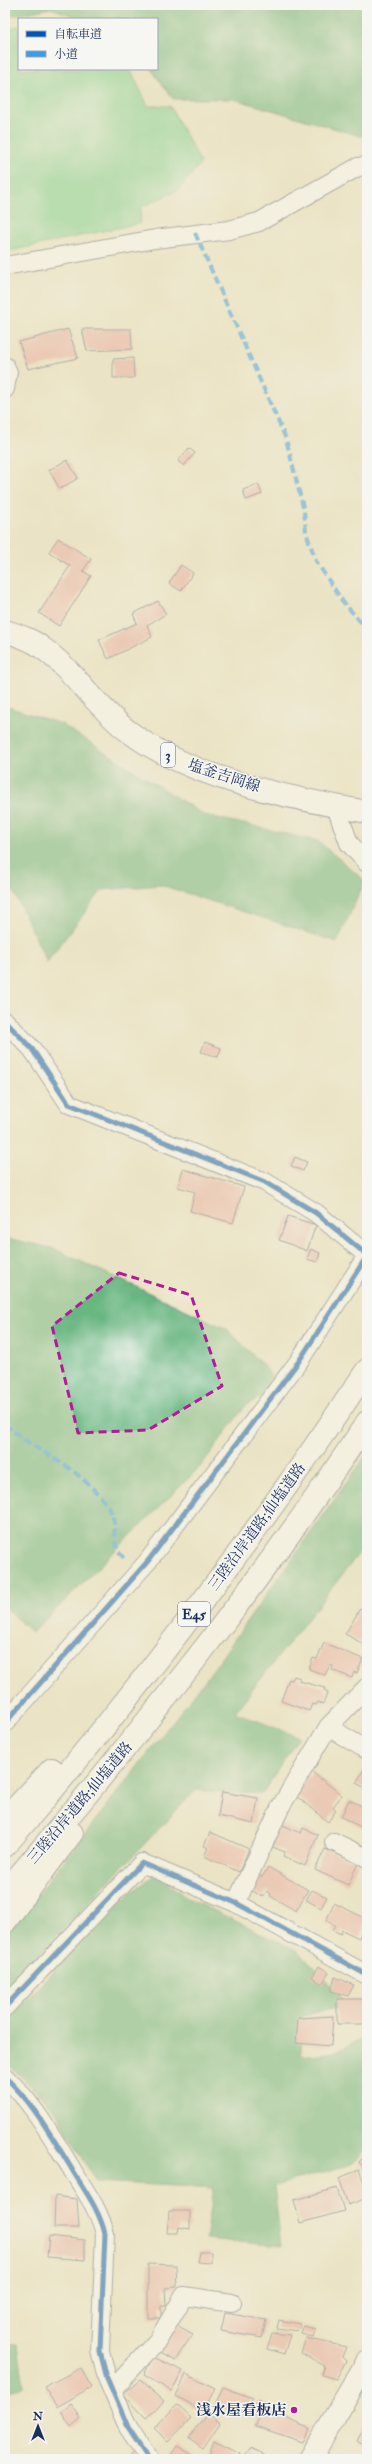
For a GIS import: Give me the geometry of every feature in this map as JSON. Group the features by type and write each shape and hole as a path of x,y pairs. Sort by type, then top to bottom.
{"main road":[{"name":"塩釜吉岡線","path":"5,631 40,646 128,731 168,755 208,773 336,807 367,812"},
{"name":"三陸沿岸道路;仙塩道路","path":"5,1846 110,1720 195,1612 315,1447 367,1370"},
{"name":"三陸沿岸道路;仙塩道路","path":"5,1892 133,1739 288,1538 367,1422"},
{"path":"5,1819 195,1612"},
{"path":"5,1922 53,1860 225,1619"},
{"path":"310,2459 367,2362"}],"street":[{"path":"5,266 155,239 229,230 259,222 358,167 367,166"},
{"path":"5,366 8,372 5,389"},
{"path":"336,807 349,843 367,862"},
{"path":"5,1021 32,1050 69,1104 265,1182 316,1213 367,1255 299,1361 148,1561 5,1723"},
{"path":"236,1903 280,1806 328,1727 367,1687"},
{"path":"328,1727 367,1750"},
{"path":"334,1842 367,1858"},
{"path":"5,2007 142,1863 236,1903 367,1974"},
{"path":"5,2077 24,2095 44,2122 83,2185 102,2220 105,2234 100,2351 112,2390 128,2428 149,2459"},
{"path":"112,2390 158,2340 184,2296 232,2303"}],"highlighted area":[{"path":"119,1273 191,1295 222,1386 148,1430 78,1433 52,1326"}],"green space":[{"path":"5,5 367,5 367,138 234,99 173,99 152,70 158,70 158,18 79,18 51,8 5,17"},
{"path":"18,26 18,70 130,70 148,106 170,106 201,163 178,190 141,207 140,223 5,252 5,30"},
{"path":"5,706 61,724 204,815 318,841 365,881 337,942 161,885 102,890 47,962 5,873"},
{"path":"5,1238 52,1248 227,1329 266,1368 277,1387 245,1406 201,1466 32,1633 5,1608"},
{"path":"367,1454 367,1543 235,1712 299,1737 262,1794 196,1790 5,1990 5,1936 206,1679"},
{"path":"156,1874 188,1898 298,1951 343,1998 340,2007 302,2016 301,2056 334,2052 367,2036 367,2150 352,2164 274,2186 281,2246 206,2239 214,2188 96,2182 56,2111 5,2061 5,2025 102,1914"},
{"path":"5,2344 18,2345 24,2386 5,2391"}],"building":[{"path":"68,329 78,358 28,369 19,342"},
{"path":"82,329 131,329 132,349 87,351"},
{"path":"133,358 134,378 113,378 113,359"},
{"path":"189,448 195,453 184,466 178,461"},
{"path":"67,460 78,478 60,489 49,470"},
{"path":"258,484 262,494 246,500 243,490"},
{"path":"58,538 91,559 83,571 91,576 59,626 39,613 70,566 49,552"},
{"path":"181,565 193,573 181,591 169,583"},
{"path":"158,601 166,614 147,625 152,637 108,659 99,640 137,623 133,614"},
{"path":"205,1042 221,1048 218,1057 201,1052"},
{"path":"295,1157 307,1162 303,1171 291,1166"},
{"path":"183,1169 244,1187 233,1223 190,1211 195,1192 178,1187"},
{"path":"288,1216 316,1225 307,1251 279,1240"},
{"path":"311,1249 320,1253 317,1262 307,1259"},
{"path":"360,1609 367,1613 367,1646 345,1634"},
{"path":"324,1643 363,1659 357,1673 354,1672 352,1678 332,1670 333,1666 330,1665 325,1675 309,1669 313,1658 317,1659"},
{"path":"294,1676 300,1678 299,1681 325,1688 324,1690 328,1692 323,1704 318,1702 316,1705 312,1704 309,1711 281,1701 289,1679 292,1680"},
{"path":"365,1767 367,1769 367,1789 356,1783"},
{"path":"312,1772 342,1795 333,1807 336,1810 328,1822 295,1795"},
{"path":"222,1792 258,1798 254,1824 218,1816"},
{"path":"349,1800 367,1808 367,1830 341,1817"},
{"path":"278,1823 301,1833 303,1828 318,1835 305,1866 283,1856 285,1852 268,1845"},
{"path":"210,1832 249,1849 239,1872 204,1856 208,1848 204,1846"},
{"path":"325,1849 358,1863 348,1885 315,1870"},
{"path":"268,1867 308,1890 296,1911 270,1896 271,1894 267,1891 263,1897 249,1889 257,1874 262,1877"},
{"path":"312,1890 327,1897 321,1908 306,1900"},
{"path":"334,1903 367,1919 359,1938 342,1930 341,1934 332,1930 335,1925 326,1921"},
{"path":"319,1966 329,1973 322,1984 312,1977"},
{"path":"335,1977 354,1985 348,1996 331,1991"},
{"path":"337,1999 367,1999 367,2024 337,2024"},
{"path":"333,2016 331,2046 296,2043 298,2018"},
{"path":"367,2154 367,2172 359,2162"},
{"path":"359,2170 367,2190 367,2198 348,2205 339,2178"},
{"path":"337,2188 344,2211 300,2223 294,2200"},
{"path":"55,2196 77,2199 79,2228 54,2228"},
{"path":"169,2211 190,2211 190,2229 179,2227 178,2233 167,2233"},
{"path":"49,2236 85,2240 85,2260 47,2257"},
{"path":"200,2252 211,2252 211,2263 198,2262"},
{"path":"148,2264 176,2265 177,2287 165,2288 166,2306 161,2306 161,2318 148,2318"},
{"path":"225,2313 266,2320 262,2338 221,2331"},
{"path":"279,2320 300,2324 298,2331 277,2328"},
{"path":"173,2323 193,2334 175,2360 157,2351"},
{"path":"303,2326 316,2329 313,2337 301,2334"},
{"path":"272,2333 290,2335 284,2354 267,2349"},
{"path":"306,2338 346,2347 342,2357 346,2361 336,2379 322,2375 325,2366 301,2353"},
{"path":"153,2357 183,2371 171,2391 144,2375"},
{"path":"81,2368 91,2387 57,2407 44,2387"},
{"path":"186,2374 215,2389 203,2411 176,2396"},
{"path":"140,2380 164,2401 146,2418 123,2394"},
{"path":"223,2387 252,2398 243,2414 215,2405"},
{"path":"258,2400 265,2404 257,2416 250,2413"},
{"path":"71,2404 81,2418 71,2427 61,2412"},
{"path":"177,2405 191,2418 168,2442 154,2428"},
{"path":"265,2407 309,2429 303,2442 255,2426"},
{"path":"207,2414 220,2423 203,2448 189,2438"},
{"path":"366,2419 367,2420 367,2445 357,2442"},
{"path":"214,2441 241,2454 239,2459 207,2459"},
{"path":"177,2446 198,2459 168,2459"},
{"path":"250,2448 273,2459 244,2459"},
{"path":"134,2450 142,2459 128,2459"}],"marked path":[{"path":"195,233 286,439 304,511 306,532 316,561 343,602 367,629"},
{"path":"5,1424 26,1441 72,1470 102,1498 113,1517 115,1542 117,1548 126,1560"}],"cycle path":[{"path":"5,1021 32,1049 69,1104 265,1182 316,1213 367,1255"},
{"path":"5,1723 148,1561 299,1361 367,1256"},
{"path":"5,2007 142,1863 236,1903 367,1975"},
{"path":"5,2077 33,2108 99,2216 105,2234 100,2351 107,2378 128,2427 149,2459"}],"place":[{"name":"浅水屋看板店","path":"294,2410"}]}
